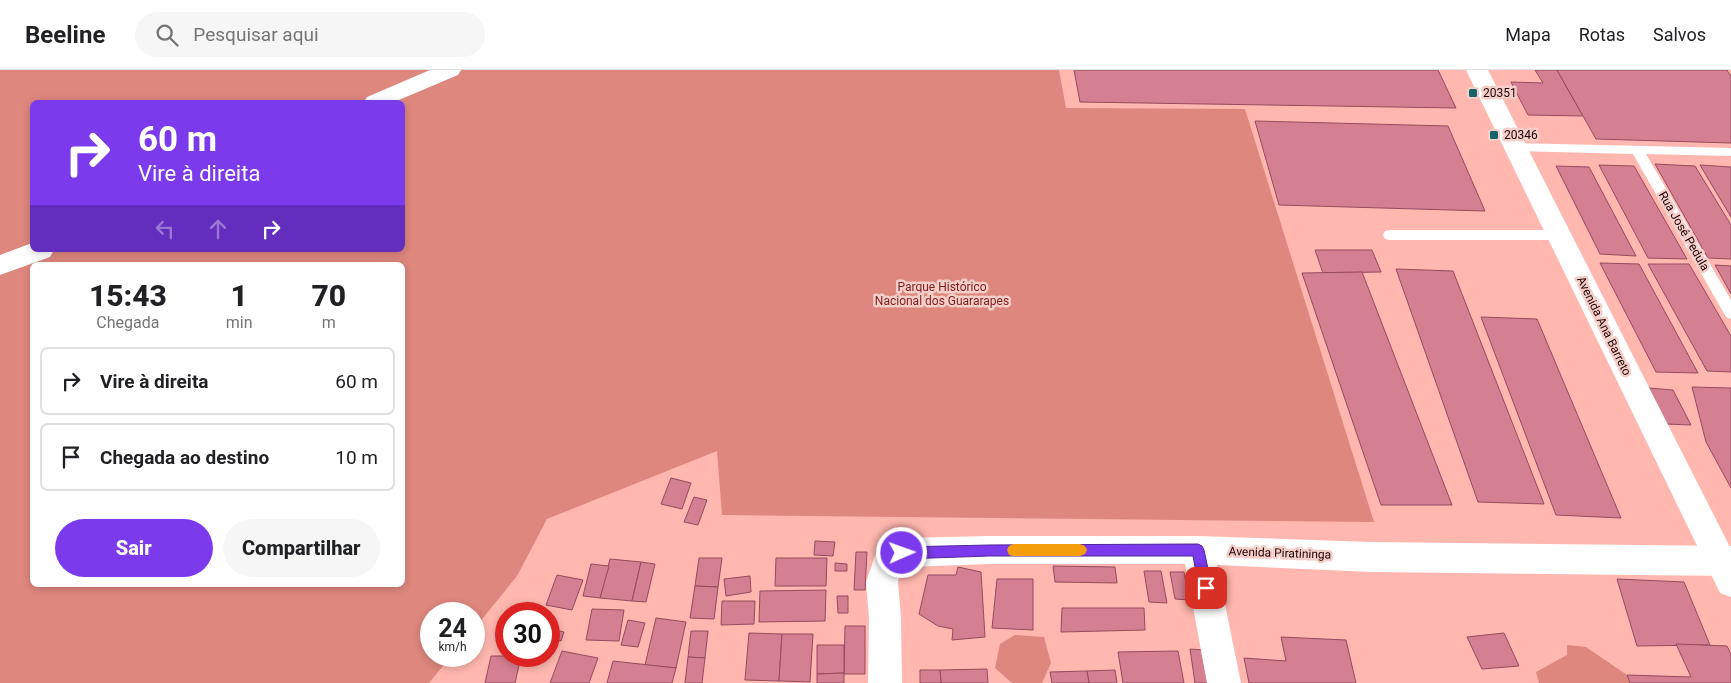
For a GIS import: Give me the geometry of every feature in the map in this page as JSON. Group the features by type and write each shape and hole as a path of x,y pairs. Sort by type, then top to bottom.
{"street":[{"path":"380,100 450,70"},
{"name":"Avenida Ana Barreto","path":"1477,70 1727,568"},
{"path":"0,266 36,252"},
{"name":"Avenida Piratininga","path":"886,683 885,618 882,582 887,563 902,553 999,550 1198,550 1727,568"},
{"path":"1198,550 1224,683"}],"lane":[{"path":"1515,147 1731,152"},
{"name":"Rua José Pedula","path":"1637,150 1731,312"},
{"path":"1390,235 1559,235"}],"green space":[{"name":"Parque Histórico Nacional dos Guararapes","path":"0,70 1059,70 1066,108 1245,109 1374,522 722,515 717,451 547,519 517,576 485,615 485,602 420,602 420,667 442,667 429,683 0,683"},
{"path":"1015,635 1044,637 1051,663 1042,683 1012,683 995,668 1000,644"},
{"path":"1567,645 1586,647 1627,675 1630,683 1539,683 1536,672 1567,655"}],"building":[{"path":"1074,70 1438,70 1456,108 1080,102"},
{"path":"1535,70 1557,70 1583,116 1528,115 1511,82 1543,83"},
{"path":"1557,70 1727,70 1731,76 1731,143 1596,139"},
{"path":"1255,121 1448,126 1485,211 1279,205"},
{"path":"1655,164 1695,166 1731,225 1731,259 1708,258"},
{"path":"1599,165 1634,166 1687,259 1648,258"},
{"path":"1700,165 1731,167 1731,217"},
{"path":"1556,166 1589,167 1636,256 1600,254"},
{"path":"1315,250 1372,250 1381,272 1323,273"},
{"path":"1600,263 1639,264 1698,373 1656,372"},
{"path":"1648,264 1689,264 1731,336 1731,372 1707,371"},
{"path":"1715,265 1731,266 1731,294"},
{"path":"1396,269 1453,271 1544,504 1478,502"},
{"path":"1362,272 1452,505 1381,505 1302,273"},
{"path":"1481,317 1537,319 1621,518 1556,515"},
{"path":"1692,387 1731,388 1731,488 1706,442"},
{"path":"1649,388 1673,390 1691,425 1666,424"},
{"path":"671,478 691,483 682,509 661,504"},
{"path":"694,497 707,500 698,525 684,522"},
{"path":"815,541 835,542 833,556 814,555"},
{"path":"856,552 867,552 865,590 854,590"},
{"path":"699,558 722,558 718,587 695,586"},
{"path":"776,558 827,558 826,586 775,586"},
{"path":"610,559 641,562 632,601 600,598"},
{"path":"641,562 655,564 646,602 632,601"},
{"path":"835,563 847,564 847,571 835,571"},
{"path":"591,564 609,566 600,598 583,596"},
{"path":"1053,566 1115,567 1117,583 1055,582"},
{"path":"958,567 981,572 985,637 952,640 953,629 938,626 919,614 928,575 956,575"},
{"path":"1144,571 1161,571 1167,603 1149,602"},
{"path":"1170,572 1184,572 1189,600 1175,599"},
{"path":"557,575 583,580 572,610 560,608 560,602 547,602"},
{"path":"750,576 751,592 726,596 724,579"},
{"path":"997,579 1033,579 1033,630 992,628"},
{"path":"1617,579 1684,582 1710,645 1637,646"},
{"path":"695,586 718,587 714,619 690,618"},
{"path":"826,590 825,621 759,622 760,591"},
{"path":"837,596 848,596 848,613 838,613"},
{"path":"722,601 755,601 754,624 721,625"},
{"path":"1062,608 1144,608 1145,630 1061,632"},
{"path":"592,609 624,610 619,641 586,640"},
{"path":"656,618 686,622 676,668 645,665"},
{"path":"628,620 645,623 638,647 621,645"},
{"path":"845,626 865,626 865,674 844,674"},
{"path":"560,631 564,632 560,641"},
{"path":"691,631 708,631 705,658 688,657"},
{"path":"749,633 782,634 779,681 745,680"},
{"path":"1504,633 1519,666 1482,669 1467,637"},
{"path":"782,634 813,634 810,682 779,681"},
{"path":"1281,637 1346,640 1356,683 1249,683 1244,658 1286,661"},
{"path":"1676,644 1727,646 1731,654 1731,683 1630,683 1627,675 1691,677"},
{"path":"817,645 844,645 844,673 817,674"},
{"path":"1190,649 1203,650 1209,683 1195,683"},
{"path":"562,651 598,658 589,683 550,683 556,667 560,667"},
{"path":"1178,651 1184,683 1123,683 1118,652"},
{"path":"491,656 495,656 495,667 519,667 515,683 485,683"},
{"path":"688,657 705,658 702,683 685,683"},
{"path":"613,661 676,668 672,683 607,683"},
{"path":"987,669 988,683 941,683 940,670"},
{"path":"920,670 940,670 941,683 920,683"},
{"path":"1115,670 1117,683 1089,683 1087,671"},
{"path":"1087,671 1089,683 1052,683 1050,672"},
{"path":"844,673 844,683 817,683 817,674"}],"slow traffic":[{"path":"1013,550 1080,550"}],"place":[{"name":"20351","path":"1473,93"},
{"name":"20346","path":"1494,135"}],"route":[{"path":"902,553 989,550 1198,550 1206,588"}]}
